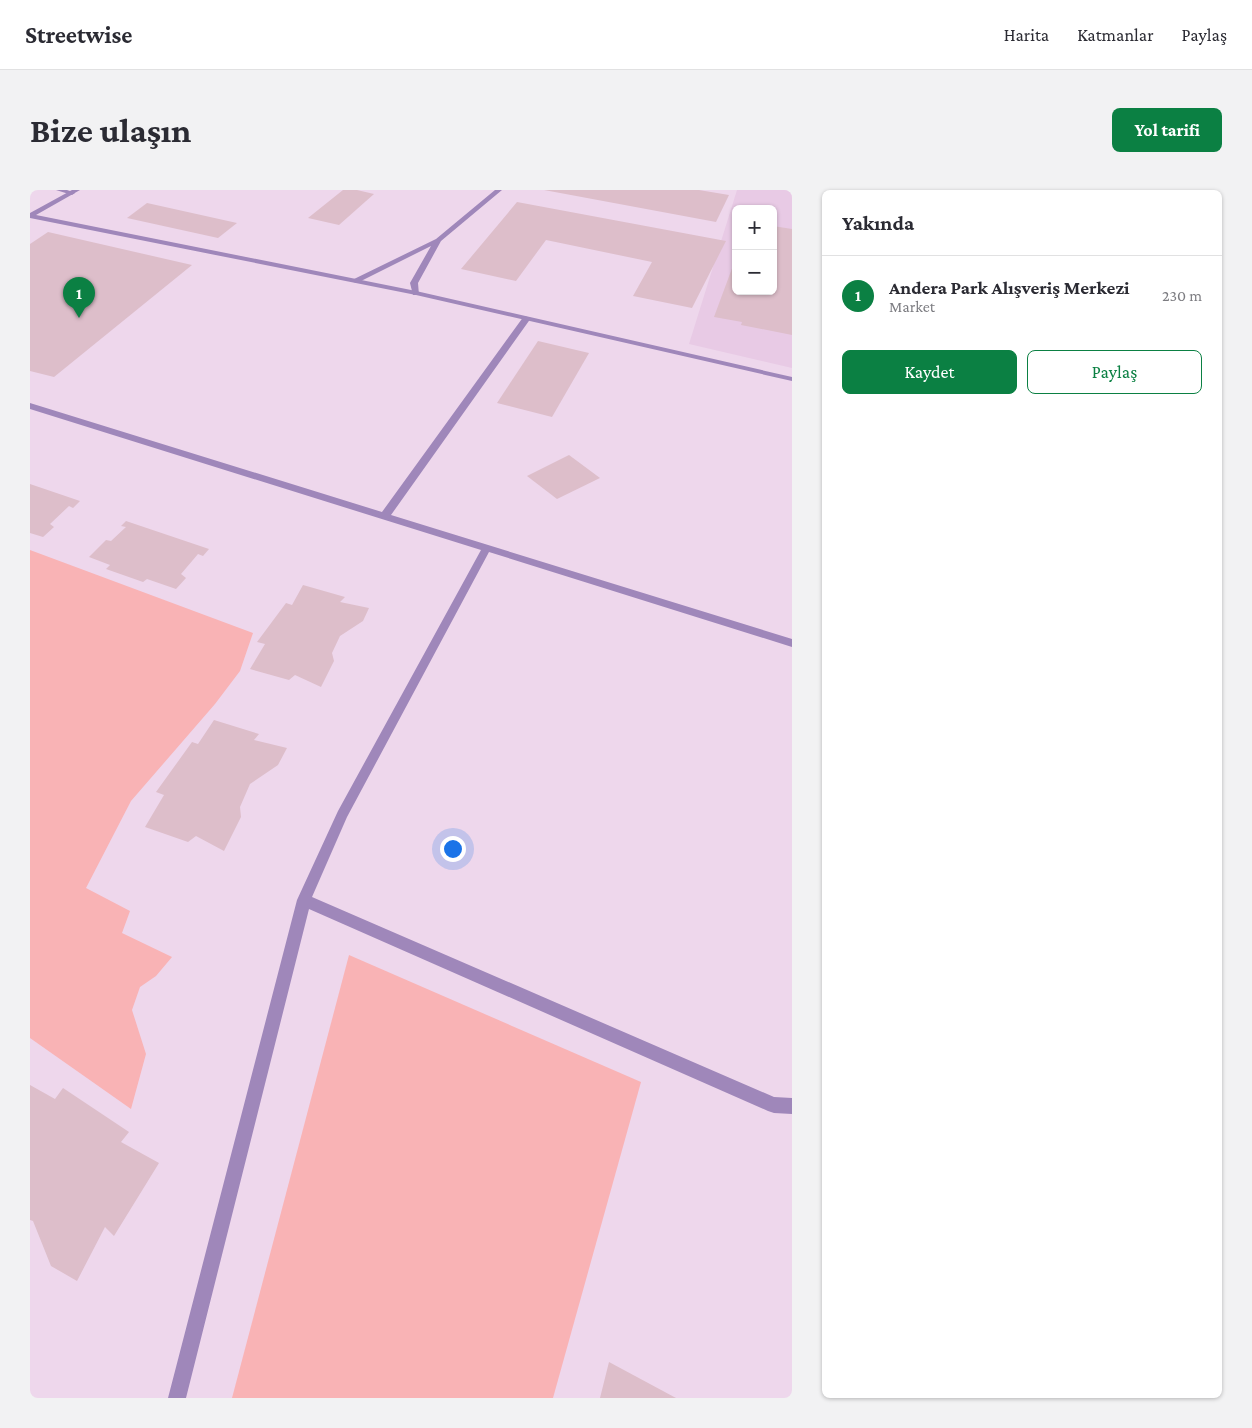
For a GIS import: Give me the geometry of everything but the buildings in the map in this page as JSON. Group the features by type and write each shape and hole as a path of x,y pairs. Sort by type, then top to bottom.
{"street":[{"path":"59,190 74,191"},
{"path":"354,281 438,240 499,190"},
{"path":"30,216 74,191"},
{"path":"30,216 416,293 792,379"},
{"path":"416,293 414,283 438,240"},
{"path":"384,517 527,318"},
{"path":"30,406 792,643"},
{"path":"177,1398 304,900 342,814 486,549"},
{"path":"304,900 774,1105 792,1106"}],"shaded area":[{"path":"737,190 792,190 792,368 689,344 732,206 732,295 777,295 777,205 732,205"},
{"path":"30,550 253,633 240,671 215,704 131,801 86,888 130,911 122,933 172,957 156,976 140,987 132,1010 146,1054 131,1109 30,1038"},
{"path":"349,955 641,1082 553,1398 232,1398"}],"place":[{"name":"Andera Park Alışveriş Merkezi","path":"79,318"}]}
